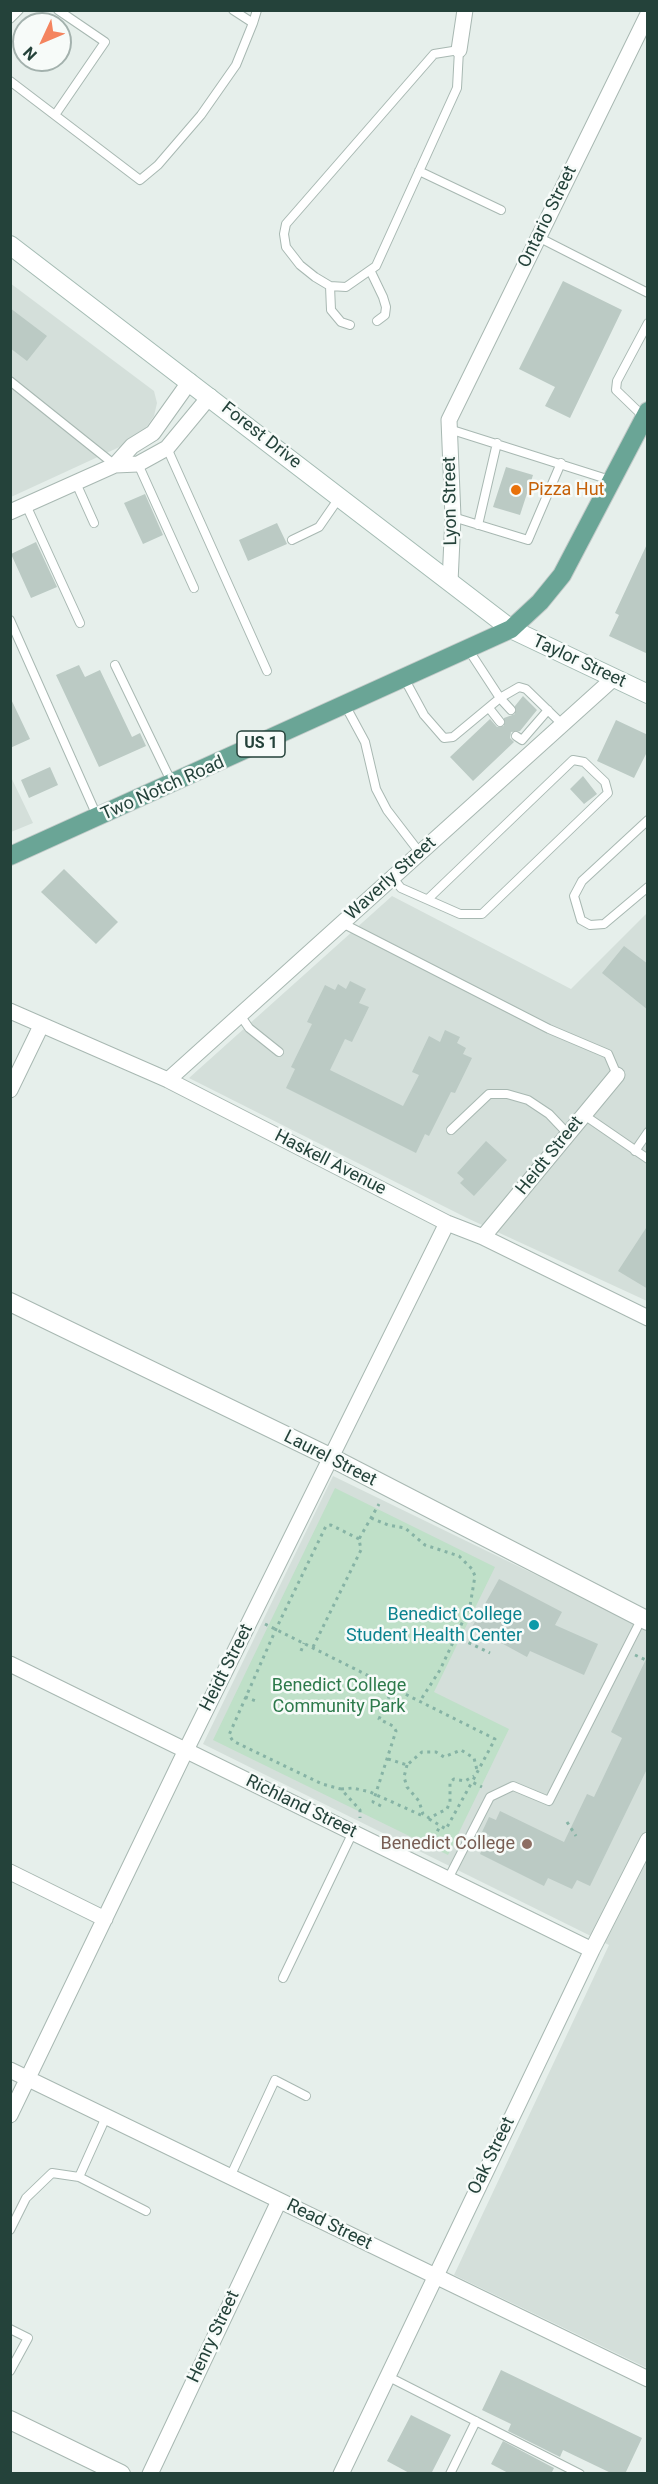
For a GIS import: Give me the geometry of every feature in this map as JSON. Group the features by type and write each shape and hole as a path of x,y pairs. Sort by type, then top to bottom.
{"main road":[{"name":"US 1","path":"511,629 540,602 562,575 646,414"},
{"name":"Two Notch Road","path":"10,856 511,629"}],"street":[{"path":"459,50 465,10"},
{"name":"Ontario Street","path":"449,424 648,14"},
{"name":"Forest Drive","path":"10,245 210,396 511,629"},
{"path":"115,465 132,446 153,434 190,381"},
{"path":"10,512 115,465 138,464 168,448 210,396"},
{"name":"Lyon Street","path":"449,424 453,517 450,582"},
{"name":"Taylor Street","path":"511,629 648,694"},
{"name":"Waverly Street","path":"168,1080 614,678"},
{"name":"Haskell Avenue","path":"10,1011 168,1080 447,1222 648,1318"},
{"path":"10,1090 41,1026"},
{"name":"Heidt Street","path":"483,1238 617,1075"},
{"name":"Heidt Street","path":"10,2115 186,1750 447,1222"},
{"name":"Laurel Street","path":"10,1302 332,1458 645,1620"},
{"name":"Richland Street","path":"10,1664 592,1950"},
{"name":"Oak Street","path":"341,2474 434,2276 592,1950 648,1840"},
{"path":"10,1872 105,1918"},
{"name":"Read Street","path":"10,2070 648,2379"},
{"name":"Henry Street","path":"150,2474 279,2201"},
{"path":"10,2420 121,2474"}],"lane":[{"path":"10,19 19,10"},
{"path":"55,115 105,42 58,10"},
{"path":"233,10 253,22"},
{"path":"10,81 140,180 158,165 201,115 236,65 257,10"},
{"path":"459,50 457,88 371,272 346,287 330,286 300,266 286,247 284,234 286,224 434,54 459,50"},
{"path":"419,171 501,210"},
{"path":"538,237 648,293"},
{"path":"371,272 386,308 385,315 377,321"},
{"path":"330,286 332,310 341,322 350,325"},
{"path":"646,414 616,390 617,381 648,323"},
{"path":"10,381 115,465"},
{"path":"449,424 497,443 612,480"},
{"path":"478,525 497,443"},
{"path":"168,448 267,671"},
{"path":"453,517 528,540 561,463"},
{"path":"138,464 194,588"},
{"path":"76,483 94,524"},
{"path":"292,540 319,527 340,497"},
{"path":"26,505 80,623"},
{"path":"10,620 98,818"},
{"path":"468,649 500,698 511,710"},
{"path":"115,665 173,784"},
{"path":"404,678 424,715 444,738 453,737 500,698 519,687 526,689 563,725"},
{"path":"345,705 365,742 376,789 387,810 420,853"},
{"path":"489,708 500,722"},
{"path":"533,752 519,738 548,710"},
{"path":"393,878 401,888 460,914 482,914 608,792 605,782 584,762 573,760 428,899"},
{"path":"648,820 582,881 574,896 580,920 591,925 604,924 648,887"},
{"path":"342,923 549,1029 608,1054 617,1075"},
{"path":"240,1015 249,1028 279,1052"},
{"path":"452,1130 489,1094 507,1094 528,1100 549,1114 568,1134"},
{"path":"584,1115 648,1159"},
{"path":"635,1151 648,1132"},
{"path":"448,1879 490,1797 513,1786 549,1801 645,1620"},
{"path":"283,1978 353,1832"},
{"path":"230,2177 275,2080 306,2096"},
{"path":"79,2176 106,2117"},
{"path":"10,2230 27,2198 52,2173 79,2176 146,2211"},
{"path":"10,2329 28,2338 10,2371"},
{"path":"387,2376 580,2474"},
{"path":"450,2474 476,2421"}],"path":[{"path":"313,1647 361,1550 359,1539 379,1504"},
{"path":"371,1518 388,1525 405,1528 425,1545 459,1556 472,1569 475,1576 473,1598 440,1670 420,1701"},
{"path":"266,1624 276,1629 304,1643 313,1647 495,1739 446,1829 376,1794 322,1784 233,1741 229,1731 276,1629 326,1526 331,1526 359,1539"},
{"path":"445,1627 490,1653"},
{"path":"301,1651 304,1643"},
{"path":"634,1654 648,1661"},
{"path":"381,1806 373,1802 396,1731 393,1726 379,1719 393,1688"},
{"path":"245,1697 256,1701"},
{"path":"426,1818 419,1801 404,1782 406,1765 422,1752 436,1752 447,1757 461,1750 474,1758 477,1772"},
{"path":"388,1759 406,1765"},
{"path":"426,1818 437,1816 447,1809 450,1802 450,1782 454,1779 465,1781 477,1772"},
{"path":"472,1782 489,1791"},
{"path":"341,1789 360,1810 360,1818"},
{"path":"567,1822 576,1836"},
{"path":"434,1838 440,1826"}],"shaded area":[{"path":"10,283 154,391 157,403 154,416 139,438 11,497"},
{"path":"10,775 33,823 11,832 10,832"},
{"path":"392,896 571,989 647,913 647,1301 467,1218 189,1078"},
{"name":"Benedict College","path":"333,1476 647,1629 647,2368 454,2275 609,1945 203,1744"}],"green space":[{"name":"Benedict College Community Park","path":"335,1488 495,1567 434,1692 509,1729 448,1855 213,1740"}],"building":[{"path":"563,281 622,310 570,418 545,406 555,387 519,369"},
{"path":"10,308 47,336 27,361 10,348"},
{"path":"506,467 533,475 520,515 493,507"},
{"path":"145,494 163,535 143,544 124,503"},
{"path":"277,523 287,544 248,561 239,540"},
{"path":"36,542 57,587 31,598 11,554"},
{"path":"648,542 648,654 609,636 619,615 615,613"},
{"path":"79,665 85,677 100,670 132,737 140,733 146,746 99,767 56,675"},
{"path":"523,696 537,710 520,731 511,732 510,738 514,742 473,781 450,757 490,719 497,727 504,726 504,718 515,714 515,706"},
{"path":"10,697 30,739 10,748"},
{"path":"616,720 648,735 648,750 634,778 597,761"},
{"path":"50,767 58,785 29,798 21,780"},
{"path":"583,776 597,794 584,804 570,789"},
{"path":"64,869 118,922 96,944 41,892"},
{"path":"624,946 648,964 648,1010 602,973"},
{"path":"350,981 366,989 359,1003 369,1007 352,1042 345,1039 330,1070 403,1106 419,1075 412,1072 429,1036 440,1042 445,1030 460,1037 457,1043 466,1048 463,1054 472,1058 455,1093 451,1092 429,1136 425,1134 416,1153 286,1088 295,1069 291,1067 312,1024 307,1022 325,985 335,990 338,984 346,989"},
{"path":"486,1141 507,1160 474,1196 460,1183 464,1179 457,1173"},
{"path":"648,1225 648,1289 618,1271"},
{"path":"499,1579 562,1612 555,1625 598,1644 584,1675 530,1651 527,1657 472,1627"},
{"path":"648,1655 648,1767 590,1886 577,1880 572,1889 548,1878 544,1886 480,1854 489,1835 482,1832 489,1817 496,1820 500,1811 564,1842 587,1794 594,1797 622,1738 611,1732"},
{"path":"501,2370 642,2438 625,2474 613,2474 563,2450 560,2457 508,2431 511,2424 482,2410"},
{"path":"411,2415 451,2435 431,2474 411,2474 387,2461"},
{"path":"503,2441 554,2468 551,2474 510,2474 491,2464"}],"place":[{"name":"Pizza Hut","path":"516,490"},
{"name":"Benedict College Student Health Center","path":"534,1625"},
{"name":"Benedict College","path":"527,1844"}]}
